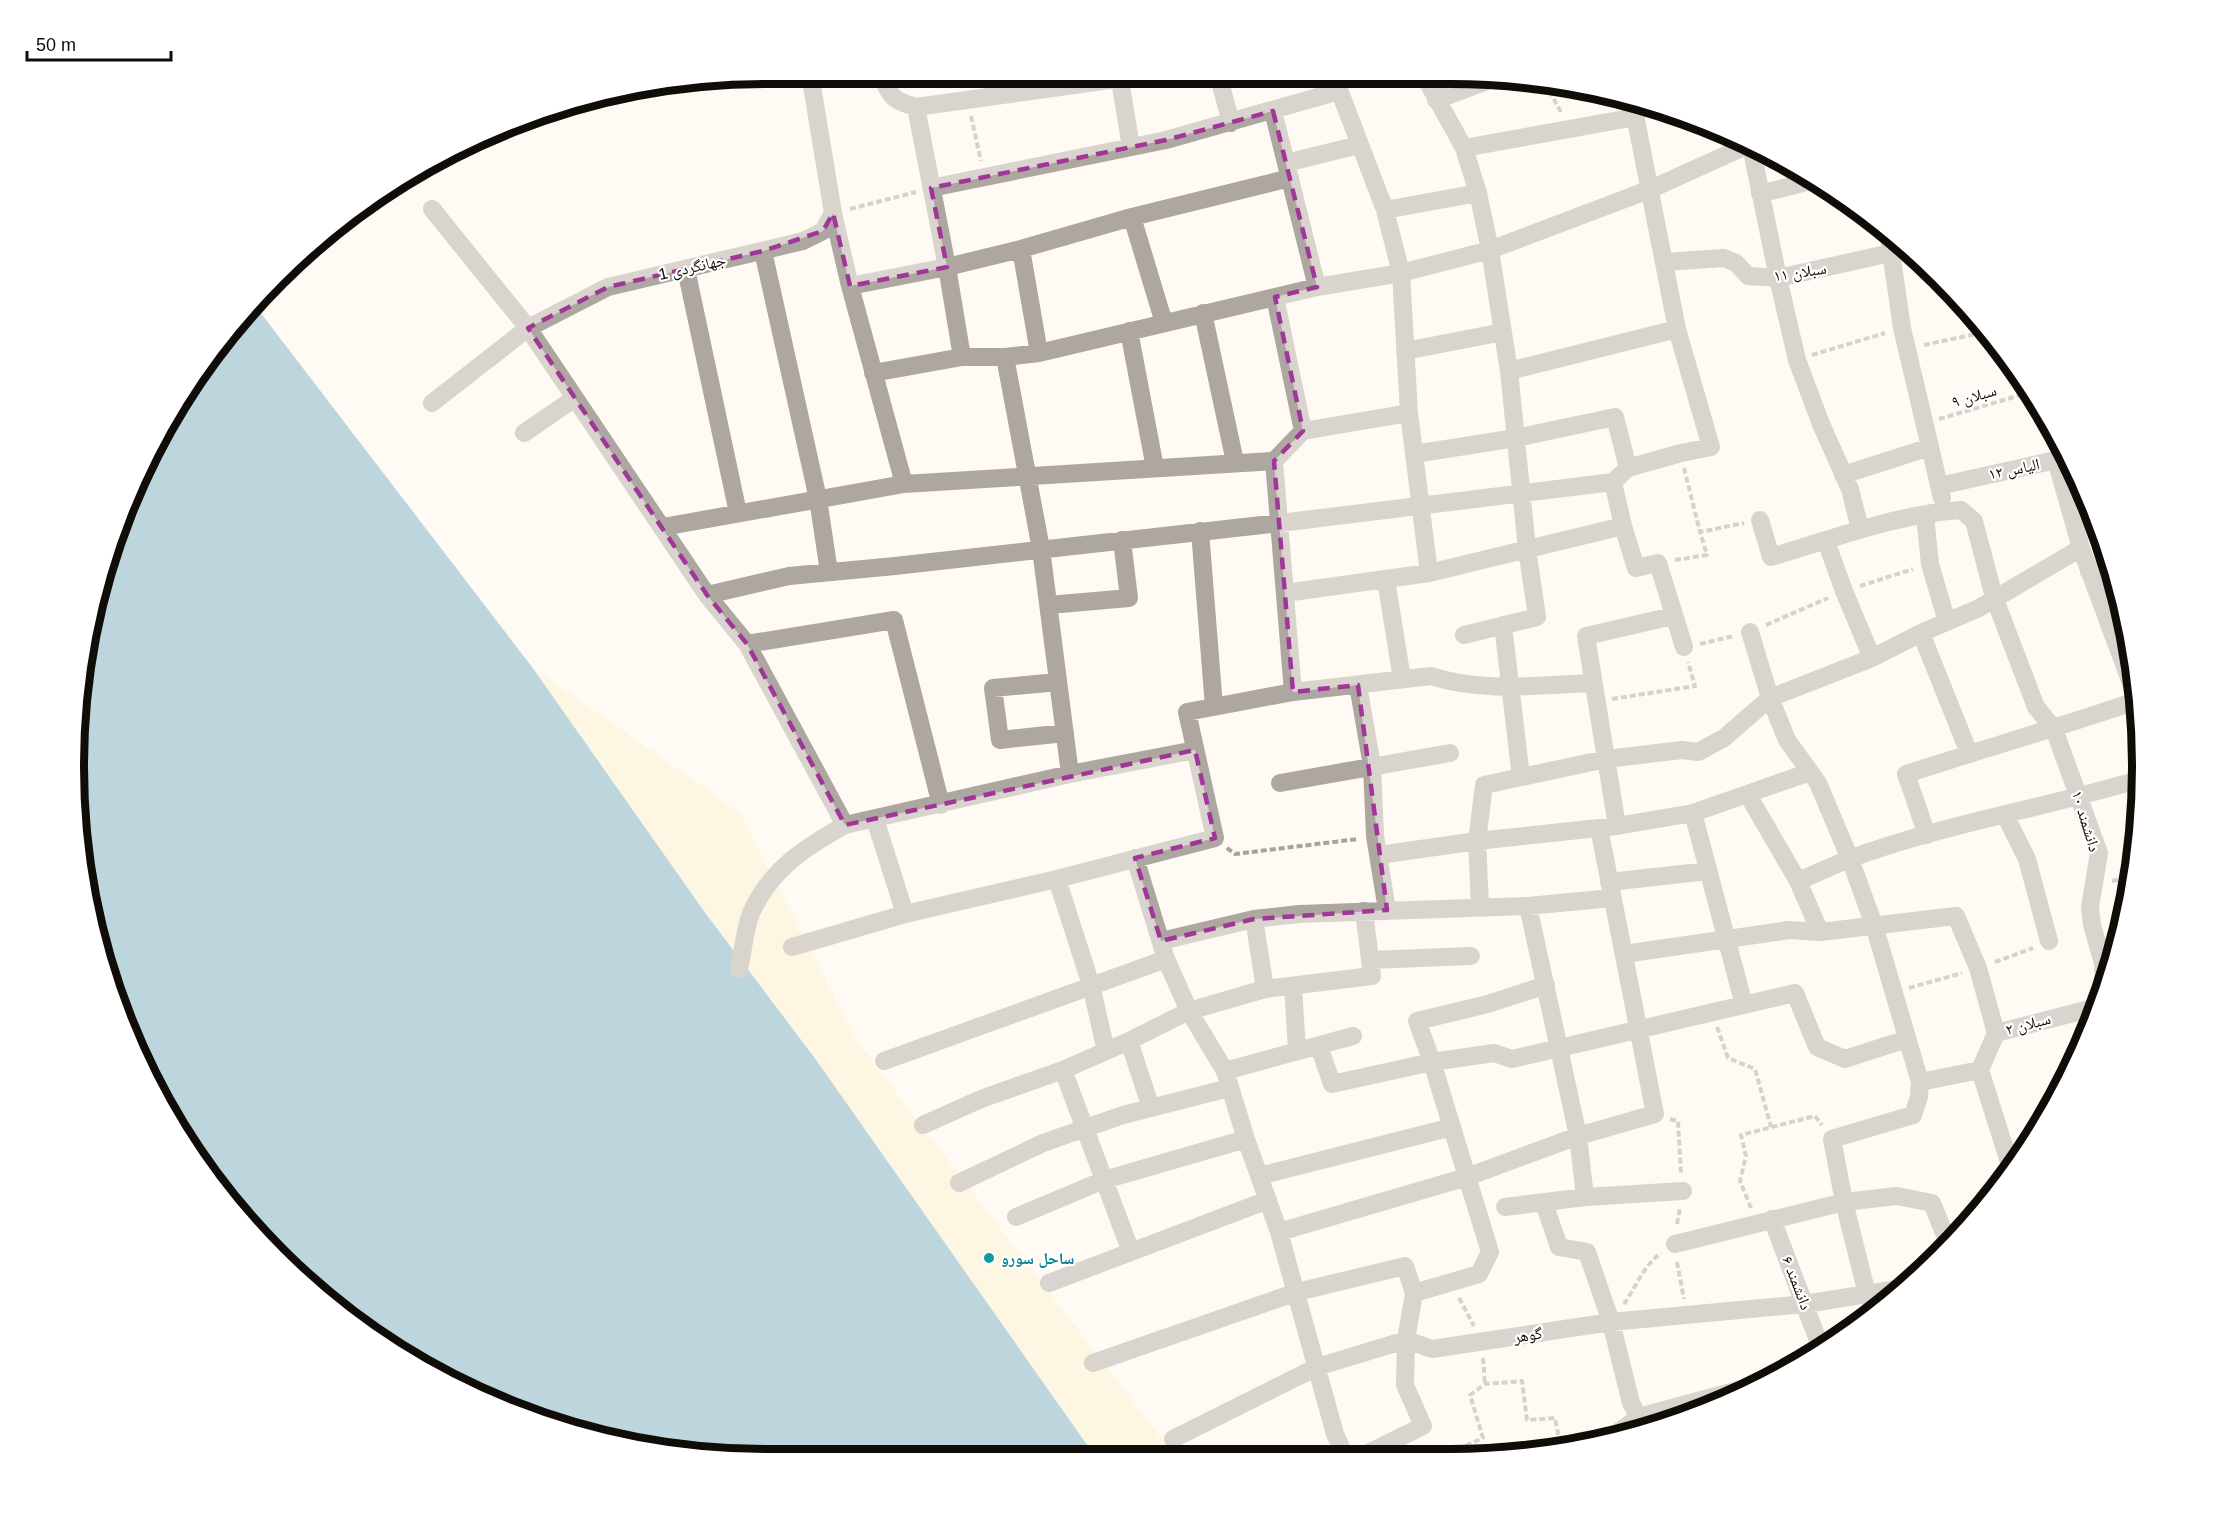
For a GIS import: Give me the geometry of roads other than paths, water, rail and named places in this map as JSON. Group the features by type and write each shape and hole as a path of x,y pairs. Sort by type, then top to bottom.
{"street":[{"path":"812,84 833,213 850,286 904,484"},
{"path":"884,84 897,102 916,107 1069,84"},
{"path":"1121,84 1131,147"},
{"path":"1221,84 1231,123"},
{"path":"1337,84 1385,210 1401,273 1409,413 1429,573"},
{"path":"1428,84 1464,148 1478,193 1490,250 1509,371 1527,549 1537,617 1464,635"},
{"path":"1436,100 1477,85"},
{"path":"931,188 1131,147 1231,123 1339,91"},
{"path":"916,107 962,357"},
{"path":"1464,148 1570,129 1632,109"},
{"path":"707,594 789,576 1280,523 1612,482 1628,468 1711,447 1677,329 1634,110"},
{"path":"1273,111 1317,287"},
{"path":"850,286 947,267 1021,249 1288,171 1359,145"},
{"path":"873,373 962,357 1005,357 1039,353 1317,287 1401,273 1490,250 1651,189 1740,149"},
{"path":"1752,154 1797,360 1821,424 1850,489 1860,529"},
{"path":"1760,194 1803,183"},
{"path":"1385,210 1478,193"},
{"path":"432,209 528,328 707,594 747,644 845,825"},
{"name":"جهانگردی 1","path":"432,403 528,328 608,287 803,241 823,231 833,213"},
{"path":"1132,217 1164,323"},
{"name":"سبلان ۱۱","path":"1665,262 1724,258 1736,264 1748,276 1778,278 1893,247"},
{"path":"1760,520 1771,557 1826,542 1860,529 1945,511 1902,328 1894,248"},
{"path":"1021,249 1039,353"},
{"path":"764,251 818,500 829,572"},
{"path":"686,269 738,513"},
{"path":"1275,297 1303,431"},
{"path":"1203,314 1235,462"},
{"path":"1509,371 1677,329"},
{"path":"1129,331 1155,468"},
{"path":"1405,351 1503,332"},
{"path":"1005,357 1041,549 1070,774"},
{"path":"524,433 575,398"},
{"path":"663,527 904,484 1274,461 1303,431 1409,413"},
{"path":"1414,454 1516,438 1615,417 1628,468"},
{"path":"1843,475 1930,447"},
{"name":"الیاس ۱۲","path":"1939,486 2056,460 2069,481"},
{"path":"1274,461 1293,692"},
{"path":"1612,482 1636,568 1658,563 1684,647"},
{"name":"الیاس ۱۲","path":"2071,485 2080,548 2089,572 2117,624"},
{"name":"دانشمند ۱۰","path":"1945,511 1961,510 1974,521 1994,597 2036,707 2054,729 2080,797 2099,854 2090,907 2092,925 2103,963"},
{"path":"1925,516 1930,564 1947,622"},
{"path":"1285,593 1429,573 1623,526"},
{"path":"1200,531 1214,707"},
{"path":"1048,605 1130,598 1122,540"},
{"path":"1826,542 1872,657"},
{"path":"1480,906 1477,841 1484,785 1606,759 1682,750 1698,752 1724,738 1770,698 1872,657 1979,608 2080,548"},
{"path":"2089,572 2102,568"},
{"path":"1386,580 1402,679"},
{"path":"1279,1232 1467,1177 1578,1136 1655,1114 1611,890 1606,759 1586,636 1673,616"},
{"path":"747,644 894,620 941,805"},
{"path":"1503,625 1521,777"},
{"path":"1750,632 1770,698 1787,740 1818,783 1850,859 1874,925 1920,1082 1919,1097 1913,1114 1832,1139 1844,1202 1867,1294"},
{"path":"1921,633 1969,753"},
{"path":"792,947 905,914 1056,879 1215,838 1187,712 1293,692 1431,676 1448,682 1512,686 1593,683"},
{"path":"1058,682 993,688 1000,740 1065,734"},
{"path":"1358,685 1372,766 1375,836 1387,910"},
{"path":"1927,835 1906,774 2054,729 2129,702"},
{"path":"740,969 752,912 777,871 811,844 845,825 1070,774 1196,750"},
{"path":"1280,783 1450,753"},
{"path":"1379,855 1477,841 1608,827 1693,813 1810,772"},
{"path":"1798,881 1850,859 1927,835 2132,782"},
{"path":"1748,795 1798,881 1820,932"},
{"path":"1693,813 1744,1005"},
{"path":"2004,815 2027,859 2049,941"},
{"path":"875,819 905,914"},
{"path":"1135,858 1166,958 1189,1011 1227,1080 1279,1232 1335,1434 1342,1449"},
{"path":"1161,941 1254,919 1299,914 1528,906 1708,871"},
{"path":"1056,879 1091,985 1106,1051"},
{"path":"1528,906 1578,1136 1585,1197"},
{"path":"923,1125 981,1099 1063,1070 1130,1041 1189,1011 1265,989 1372,976 1364,911"},
{"path":"1624,954 1789,930 1820,932 1956,916 1978,968 1995,1033"},
{"path":"1254,919 1265,989"},
{"path":"1371,960 1471,956"},
{"path":"884,1061 1166,958"},
{"path":"1293,986 1297,1051"},
{"path":"1414,1293 1479,1274 1490,1252 1432,1062 1417,1021 1488,1004 1546,986"},
{"path":"1319,1046 1332,1084 1432,1062 1494,1053 1512,1059 1795,993 1817,1047 1845,1059 1907,1039"},
{"name":"سبلان ۲","path":"1980,1070 1995,1033 2087,1010"},
{"path":"959,1183 1042,1143 1151,1108 1297,1051 1353,1036"},
{"path":"1130,1041 1151,1108"},
{"path":"1063,1070 1131,1252"},
{"path":"1920,1082 1980,1070 2008,1159"},
{"path":"1259,1176 1452,1127"},
{"path":"1016,1217 1104,1180 1246,1139"},
{"path":"1505,1207 1585,1197 1683,1191"},
{"path":"1674,1244 1844,1202 1897,1196 1932,1203 1945,1235"},
{"path":"1049,1283 1268,1200"},
{"path":"1544,1203 1559,1247 1587,1252 1611,1322 1630,1403 1641,1422"},
{"name":"دانشمند ۶","path":"1765,1220 1805,1304 1818,1341"},
{"path":"1094,1363 1297,1292 1405,1266 1414,1293 1406,1340 1405,1385 1423,1426 1376,1449"},
{"name":"گوهر","path":"1406,1340 1432,1349 1611,1322 1805,1304 1886,1291"},
{"path":"1173,1439 1317,1367 1406,1340"}],"water":[{"path":"259,310 532,667 706,914 814,1057 1090,1449 722,1448 633,1436 547,1413 465,1379 387,1334 316,1280 253,1217 225,1182 175,1108 154,1068 120,986 97,900 90,856 85,811 85,722 97,633 107,590 136,505 175,425 225,351"}],"place":[{"name":"ساحل سورو","path":"989,1258"}]}
